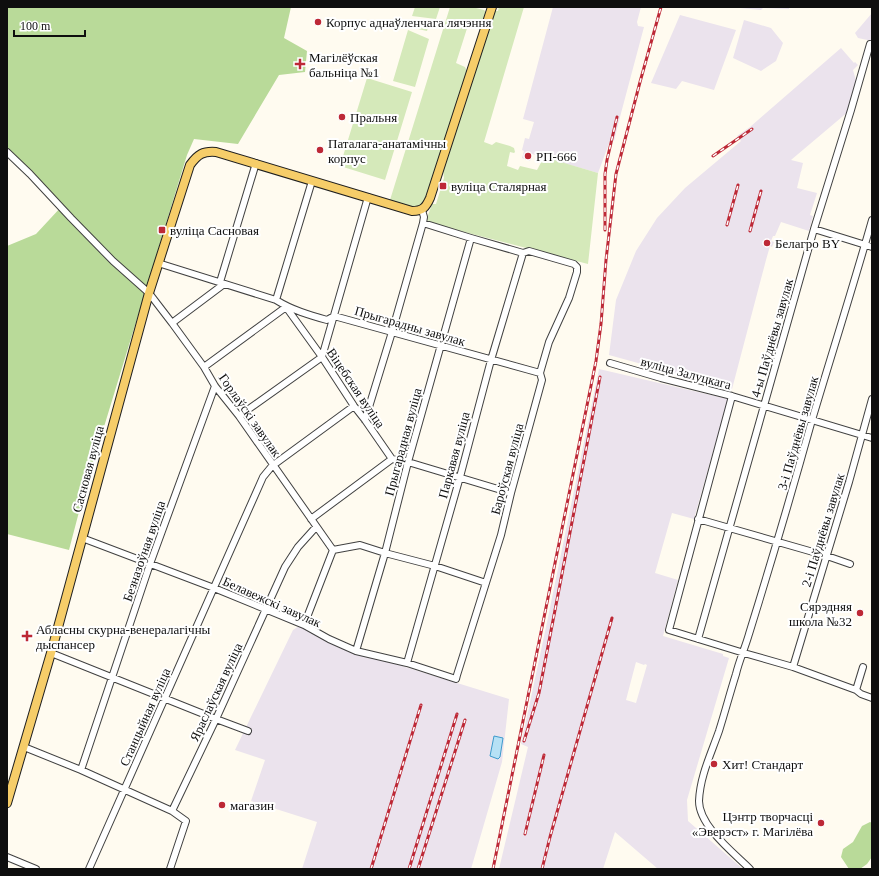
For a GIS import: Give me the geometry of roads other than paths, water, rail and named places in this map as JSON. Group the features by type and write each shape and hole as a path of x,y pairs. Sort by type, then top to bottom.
{"main road":[{"path":"256,163 412,211 422,210 427,205 430,198 492,7"},
{"name":"Сасновая вуліца","path":"7,804 51,653 149,293 190,165 195,158 208,152 216,152 256,163"}],"street":[{"name":"4-ы Паўднёвы завулак","path":"698,639 814,229 871,45"},
{"name":"Горлаўскі завулак","path":"7,152 113,260 149,293 204,367 215,386 239,416 272,466 333,550"},
{"path":"172,323 222,283 256,163"},
{"path":"158,263 276,300 312,181"},
{"path":"239,416 322,357 368,198"},
{"path":"365,420 423,223 424,217 422,210"},
{"name":"3-і Паўднёвы завулак","path":"750,869 713,832 702,815 699,802 703,776 711,750 719,732 736,672 744,653 778,542 812,420 872,220"},
{"path":"423,223 523,253"},
{"path":"814,229 872,247"},
{"name":"Прыгарадная вуліца","path":"356,650 385,553 408,462 471,238"},
{"name":"Бароўская вуліца","path":"456,679 501,535 542,380 540,373 549,342 569,298 578,267 574,264 529,252 523,253"},
{"name":"Паркавая вуліца","path":"407,663 460,477 491,360 523,253"},
{"name":"Прыгарадны завулак","path":"276,300 295,310 327,320 334,316 540,373"},
{"path":"204,367 286,306"},
{"name":"Віцебская вуліца","path":"286,306 392,460"},
{"name":"вуліца Залуцкага","path":"610,363 732,396 872,438"},
{"name":"Безназоўная вуліца","path":"80,770 150,564 215,386"},
{"path":"732,396 669,630 793,666 856,690 861,694 872,698"},
{"name":"2-і Паўднёвы завулак","path":"793,666 849,482 872,399"},
{"name":"Станцыйная вуліца","path":"89,869 263,477 272,466 354,406"},
{"path":"311,519 392,460 408,462 511,493"},
{"path":"698,519 850,564"},
{"name":"Яраслаўская вуліца","path":"172,811 216,719 285,567 298,546 316,527"},
{"name":"Белавежскі завулак","path":"82,538 214,588 304,625 329,639 356,650 407,663 456,679"},
{"path":"304,625 333,550 360,545 435,566 486,583"},
{"path":"51,653 248,731"},
{"path":"856,690 863,667"},
{"path":"24,747 172,811 186,821 170,869"},
{"path":"7,857 36,869"}],"water":[{"path":"494,736 503,738 500,757 498,759 490,756"}],"railway":[{"path":"493,869 596,361 616,174 661,7"},
{"path":"605,230 605,174 617,117"},
{"path":"713,156 752,129"},
{"path":"727,225 738,185"},
{"path":"750,231 761,191"},
{"path":"524,741 539,693 600,377"},
{"path":"542,869 612,618"},
{"path":"371,869 421,705"},
{"path":"409,869 457,714"},
{"path":"418,869 465,720"},
{"path":"525,834 544,755"}],"place":[{"name":"Корпус аднаўленчага лячэння","path":"318,22"},
{"name":"Магілёўская бальніца №1","path":"300,64"},
{"name":"Пральня","path":"342,117"},
{"name":"Паталага-анатамічны корпус","path":"320,150"},
{"name":"РП-666","path":"528,156"},
{"name":"вуліца Сталярная","path":"443,186"},
{"name":"вуліца Сасновая","path":"162,230"},
{"name":"Белагро BY","path":"767,243"},
{"name":"Сярэдняя школа №32","path":"860,613"},
{"name":"Абласны скурна-венералагічны дыспансер","path":"27,636"},
{"name":"Хит! Стандарт","path":"714,764"},
{"name":"магазин","path":"222,805"},
{"name":"Цэнтр творчасці «Эверэст» г. Магілёва","path":"821,823"}]}
